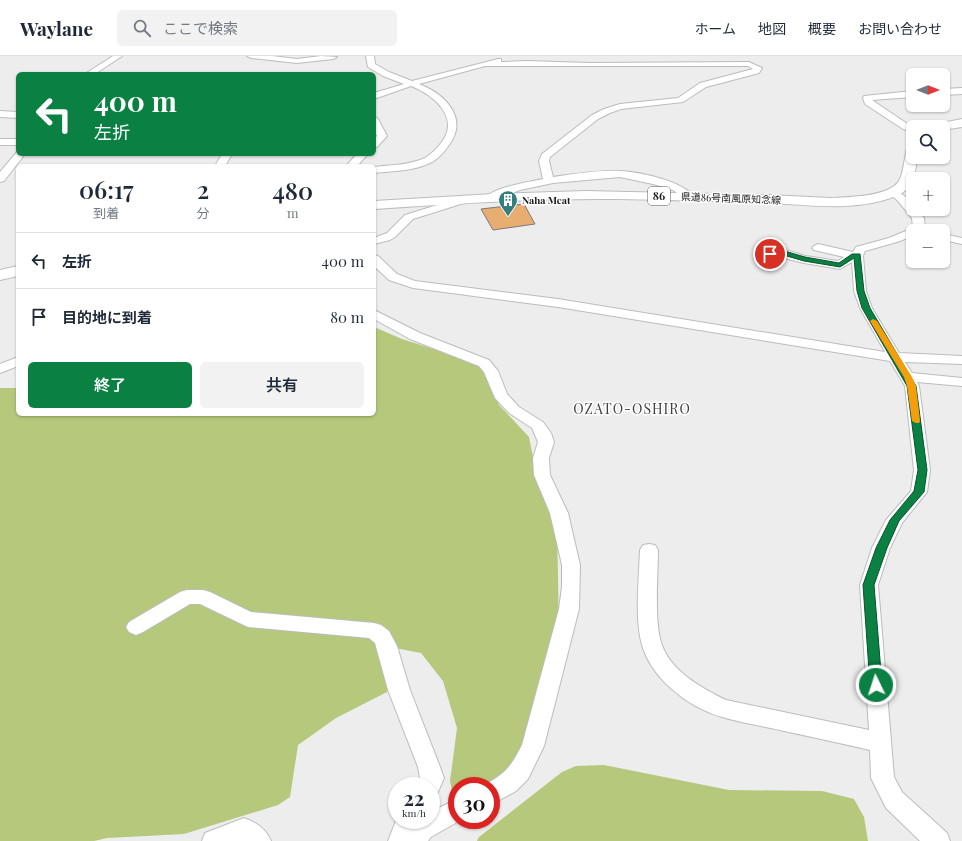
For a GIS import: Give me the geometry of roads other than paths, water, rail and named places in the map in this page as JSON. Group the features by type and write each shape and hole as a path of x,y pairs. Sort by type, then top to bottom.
{"main road":[{"path":"950,125 962,123"},
{"name":"県道86号南風原知念線","path":"376,205 560,195 826,201 860,200 893,192 905,183 910,173 910,164"},
{"path":"0,275 16,271"}],"street":[{"path":"92,72 118,56"},
{"path":"251,56 297,61 333,58 330,56"},
{"path":"370,56 371,65 378,70 414,83 436,96 446,106 453,125 452,132 435,156 414,165 376,170"},
{"path":"488,65 509,56"},
{"path":"540,63 542,58 547,56"},
{"path":"376,95 438,76 488,65 540,63 590,65 740,64 753,65 758,69 703,86 680,100 620,107 605,112 583,126 546,156 544,161 549,182"},
{"path":"950,92 962,91"},
{"path":"906,95 867,98 868,102 906,127"},
{"path":"0,114 16,115"},
{"path":"376,123 382,136 376,143"},
{"path":"2,143 16,142"},
{"path":"0,179 18,156"},
{"path":"353,164 361,156"},
{"path":"490,198 504,192 549,182 610,175 630,175 660,182 685,193 688,197"},
{"path":"893,192 902,199 918,218 918,224"},
{"path":"376,240 391,235 408,217 463,200"},
{"path":"769,259 770,254 775,252 803,264 840,265 856,256 860,249 906,235"},
{"path":"950,238 962,241"},
{"path":"818,248 856,256"},
{"path":"856,256 860,291 866,308 908,377 914,398 922,470 919,492 895,520 881,548 869,585 879,742 883,778 894,800 938,841"},
{"path":"376,261 393,277 413,284 558,302 786,341 896,358 962,360"},
{"path":"376,315 415,336 484,363 491,371 500,395 514,410 538,425 546,442 541,458 542,476 559,513 570,565 571,587 569,609 532,746 520,772 508,784 500,789"},
{"path":"0,369 16,362"},
{"path":"908,377 962,382"},
{"path":"649,550 649,640 655,653 668,671 684,687 701,698 722,708 879,742"},
{"path":"136,627 187,596 203,596 248,619 374,631 382,637 387,646 399,690 430,767 432,777"},
{"path":"413,841 422,829 448,814"},
{"path":"400,841 405,829"},
{"path":"214,841 244,830 259,841"}],"place":[{"name":"Naha Meat","path":"508,217"}],"district":[{"name":"OZATO-OSHIRO","path":"632,409"}]}
